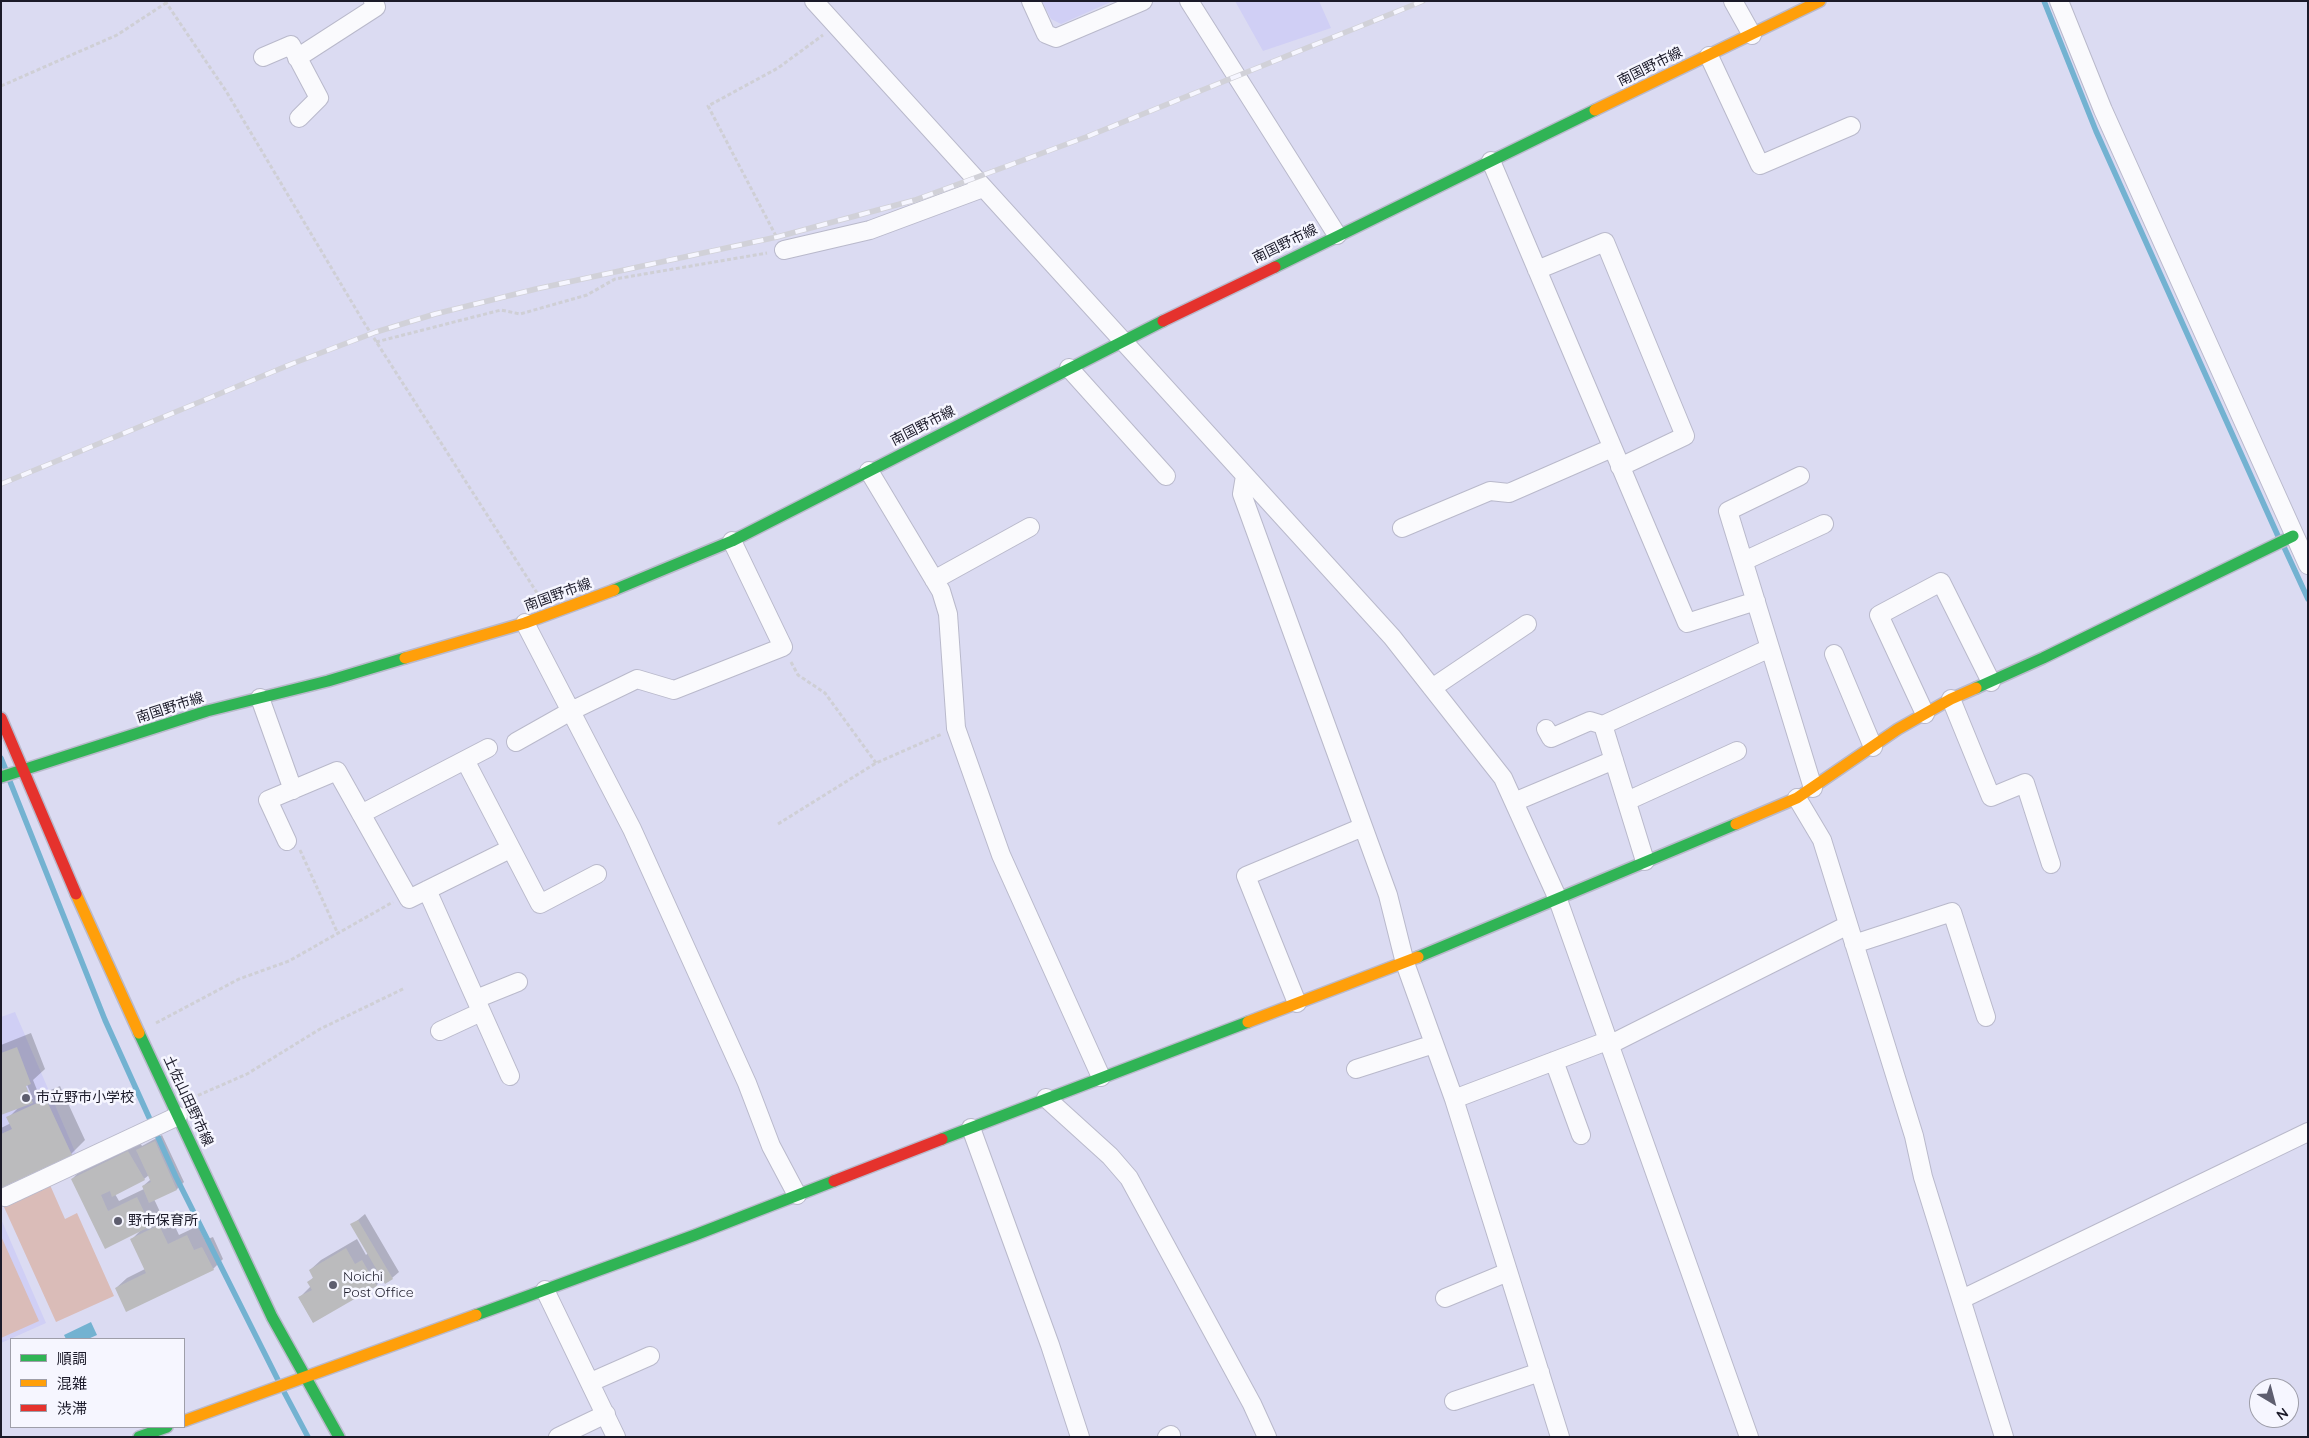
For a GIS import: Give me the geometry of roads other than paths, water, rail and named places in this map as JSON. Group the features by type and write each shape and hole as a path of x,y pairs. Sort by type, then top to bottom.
{"main road":[{"name":"南国野市線","path":"1,778 207,711 328,681 525,623 637,582 732,541 1122,341 1820,1"},
{"path":"185,1421 695,1236 1046,1098 1404,963 1557,897 1797,798 1873,747 1951,699 2043,658 2293,536"},
{"name":"土佐山田野市線","path":"1,718 22,771 139,1031 272,1317 339,1437"},
{"path":"139,1437 164,1428"}],"street":[{"path":"297,58 376,7 373,1"},
{"path":"814,1 1392,637 1503,778 1557,897 1749,1437"},
{"path":"1031,1 1046,34 1056,38 1143,1"},
{"path":"1189,1 1337,235"},
{"path":"1733,1 1752,34"},
{"path":"2059,1 2103,110 2293,536 2308,565"},
{"path":"263,57 291,45 318,98 299,118"},
{"path":"1709,56 1760,165 1850,126"},
{"path":"1491,161 1687,623 1756,601"},
{"path":"784,250 870,230 983,188"},
{"path":"1537,270 1605,242 1685,436 1620,467"},
{"path":"1069,368 1166,476"},
{"path":"1402,528 1490,491 1509,493 1612,448"},
{"path":"869,471 941,590 948,614 956,728 1001,855 1101,1077"},
{"path":"1245,476 1242,494 1388,895 1404,963 1454,1099 1540,1372 1555,1435"},
{"path":"1800,476 1728,511 1813,788"},
{"path":"1744,561 1824,524"},
{"path":"934,580 1030,528"},
{"path":"516,742 571,711 637,679 674,690 782,647 732,541"},
{"path":"1925,714 1879,616 1941,582 1991,682"},
{"path":"525,623 632,829 748,1083 771,1146 797,1195"},
{"path":"1432,688 1527,624"},
{"path":"1546,729 1551,738 1590,721 1603,725 1770,648"},
{"path":"1834,654 1873,747"},
{"path":"260,698 293,790"},
{"path":"1951,699 1991,797 2025,783 2051,864"},
{"path":"1603,725 1645,861"},
{"path":"361,814 488,748"},
{"path":"1626,801 1737,751"},
{"path":"465,760 540,904 597,874"},
{"path":"1514,802 1614,760"},
{"path":"287,841 268,800 338,771 409,899 510,849"},
{"path":"1797,798 1822,840 1914,1136 1924,1177 2004,1437"},
{"path":"1297,1004 1246,876 1363,826"},
{"path":"427,890 510,1076"},
{"path":"1854,944 1952,912 1986,1017"},
{"path":"1454,1099 1554,1061 1608,1043 1848,925"},
{"path":"440,1031 518,982"},
{"path":"1356,1069 1434,1044"},
{"path":"1554,1061 1581,1135"},
{"path":"1046,1098 1110,1156 1128,1178 1252,1404 1267,1437"},
{"path":"5,1197 176,1111"},
{"path":"971,1128 1050,1345 1080,1437"},
{"path":"1962,1299 2308,1132"},
{"path":"1445,1298 1508,1272"},
{"path":"545,1290 616,1437"},
{"path":"590,1382 650,1356"},
{"path":"1454,1402 1540,1372"},
{"path":"558,1437 606,1414"}],"waterway":[{"path":"2044,1 2096,131 2278,536"},
{"path":"2284,547 2308,599"},
{"path":"1,758 6,770"},
{"path":"9,779 105,1020 176,1177 279,1382"},
{"path":"283,1390 308,1437"}],"railway":[{"path":"1,484 294,363 376,332 435,314 536,289 777,237 915,200 1086,137 1423,1"}],"place":[{"name":"市立野市小学校","path":"26,1098"},
{"name":"野市保育所","path":"118,1221"},
{"name":"Noichi Post Office","path":"333,1285"}]}
